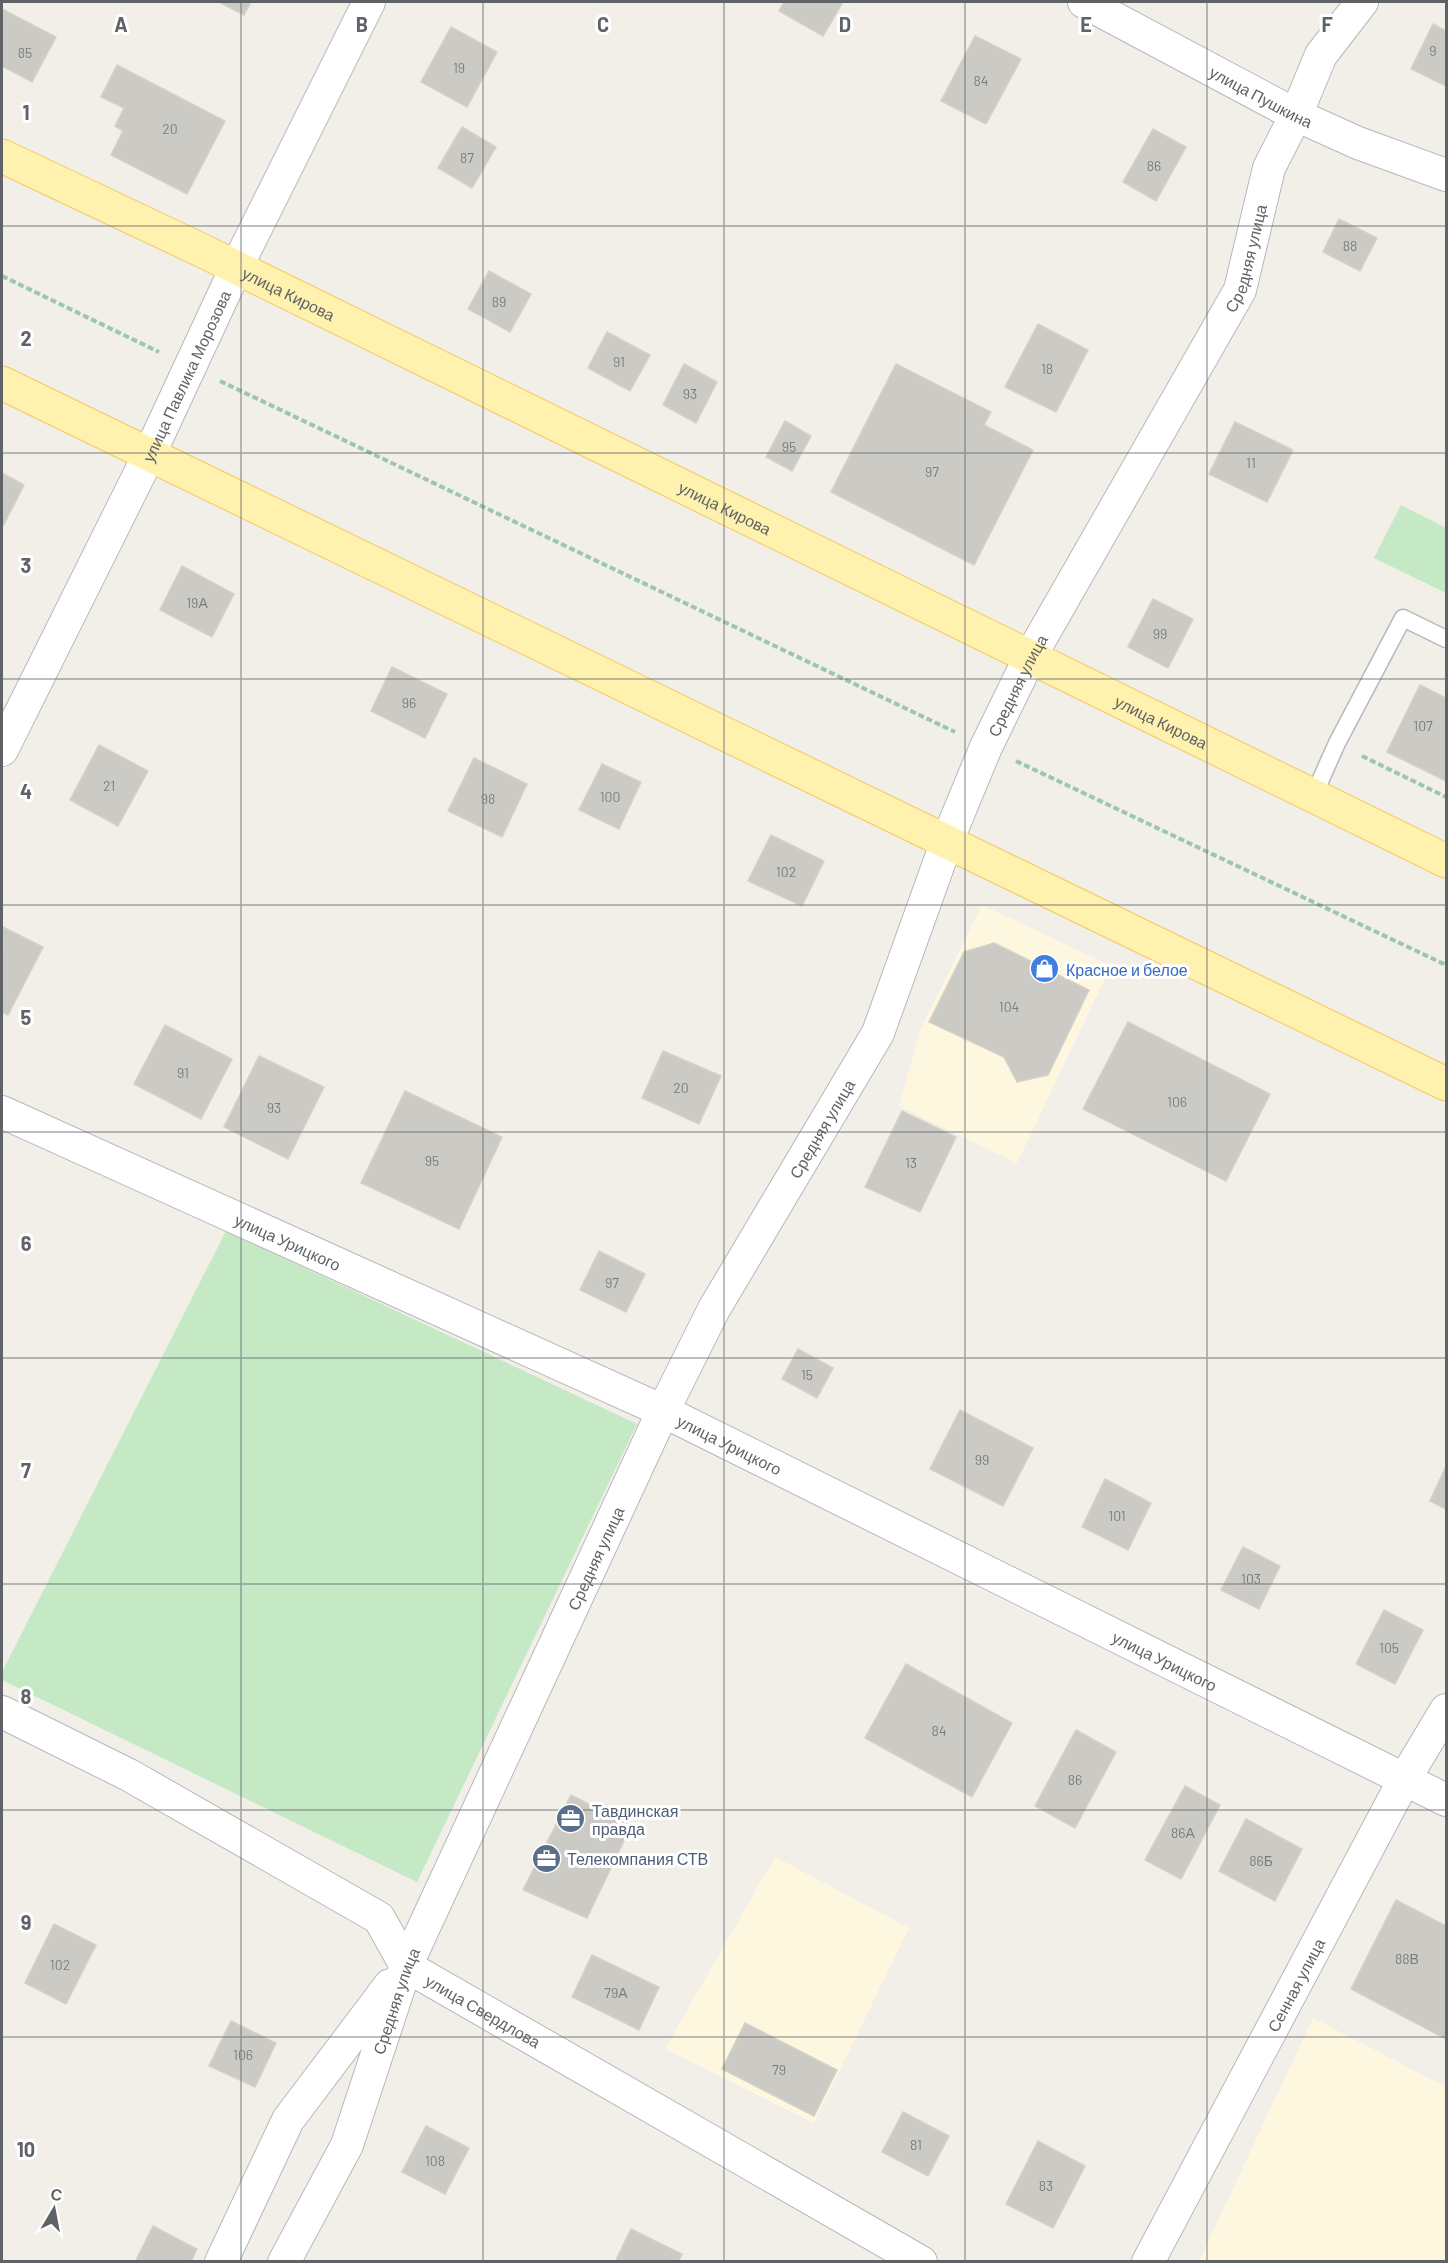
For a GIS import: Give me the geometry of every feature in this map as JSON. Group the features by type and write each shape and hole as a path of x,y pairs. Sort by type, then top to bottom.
{"main road":[{"name":"улица Кирова","path":"2,156 236,268 1446,861"},
{"path":"2,383 1446,1084"}],"street":[{"name":"улица Павлика Морозова","path":"2,750 149,454 236,268 369,2"},
{"name":"улица Пушкина","path":"1084,2 1296,115 1446,176"},
{"name":"Средняя улица","path":"284,2262 347,2145 406,1966 663,1411 714,1309 878,1033 947,841 986,747 1030,657 1240,290 1269,168 1296,115 1321,55 1362,2"},
{"name":"улица Урицкого","path":"2,1112 663,1411 1446,1800"},
{"name":"Сенная улица","path":"1148,2262 1404,1780 1446,1710"},
{"path":"2,1712 129,1776 379,1918 406,1966 288,2120 221,2262"},
{"name":"улица Свердлова","path":"406,1966 921,2262"}],"lane":[{"path":"1313,797 1337,743 1403,618 1446,639"}],"path":[{"path":"2,276 1446,965"},
{"path":"1337,743 1446,797"}],"shaded area":[{"path":"982,905 1111,966 1017,1163 899,1106 920,1030"},
{"path":"775,1857 909,1928 814,2123 665,2049"},
{"path":"1313,2018 1446,2087 1446,2261 1199,2261"}],"green space":[{"path":"1401,505 1446,528 1446,593 1374,558"},
{"path":"226,1231 637,1424 417,1882 2,1680 2,1672"}],"building":[{"path":"219,2 251,2 244,15"},
{"path":"784,2 843,2 823,36 779,11"},
{"path":"2,9 56,37 32,82 2,66"},
{"path":"1433,24 1446,31 1446,86 1411,69"},
{"path":"451,27 497,52 467,107 421,82"},
{"path":"975,36 1021,59 986,124 941,101"},
{"path":"117,65 225,121 187,194 111,155 123,131 115,126 124,108 101,97"},
{"path":"462,127 496,147 472,188 438,168"},
{"path":"1153,129 1186,147 1156,201 1123,182"},
{"path":"1339,219 1377,238 1360,271 1323,252"},
{"path":"489,271 531,294 510,332 468,309"},
{"path":"1038,324 1088,350 1056,412 1005,387"},
{"path":"607,332 650,355 630,391 588,368"},
{"path":"684,364 717,382 696,423 663,405"},
{"path":"896,364 991,412 984,425 1033,450 974,565 831,492"},
{"path":"785,421 811,436 792,471 766,457"},
{"path":"1235,422 1293,450 1267,502 1209,474"},
{"path":"2,473 24,485 3,526 2,525"},
{"path":"182,566 234,594 212,637 160,610"},
{"path":"1153,599 1193,619 1168,668 1128,647"},
{"path":"392,667 447,694 425,738 371,711"},
{"path":"1420,685 1446,698 1446,781 1387,752"},
{"path":"99,745 148,771 118,826 70,800"},
{"path":"474,758 527,784 502,837 448,811"},
{"path":"602,764 641,782 619,829 579,810"},
{"path":"771,835 824,861 802,906 748,881"},
{"path":"3,927 43,947 8,1015 2,1012"},
{"path":"994,943 1089,990 1048,1075 1017,1082 1004,1057 929,1022 964,952"},
{"path":"1128,1022 1270,1094 1226,1181 1083,1109"},
{"path":"165,1025 232,1059 201,1119 134,1084"},
{"path":"663,1051 721,1076 699,1124 642,1098"},
{"path":"259,1056 324,1087 288,1159 224,1127"},
{"path":"405,1091 502,1137 459,1229 361,1183"},
{"path":"902,1111 956,1137 920,1212 865,1187"},
{"path":"599,1251 645,1274 626,1312 580,1290"},
{"path":"798,1349 833,1368 817,1398 782,1379"},
{"path":"960,1410 1033,1448 1003,1506 930,1469"},
{"path":"1446,1466 1446,1509 1430,1501"},
{"path":"1105,1479 1151,1503 1128,1550 1082,1527"},
{"path":"1243,1547 1280,1566 1259,1609 1221,1590"},
{"path":"1384,1610 1423,1630 1395,1684 1356,1664"},
{"path":"906,1664 1012,1723 972,1797 865,1738"},
{"path":"1076,1730 1116,1752 1075,1828 1035,1806"},
{"path":"1185,1786 1220,1805 1181,1879 1145,1860"},
{"path":"571,1795 631,1826 587,1918 523,1890"},
{"path":"1246,1819 1302,1849 1275,1901 1219,1871"},
{"path":"1396,1900 1446,1926 1446,2039 1351,1989"},
{"path":"54,1924 96,1945 66,2004 25,1983"},
{"path":"592,1955 659,1987 639,2030 572,1997"},
{"path":"231,2021 276,2043 255,2087 209,2066"},
{"path":"745,2023 837,2070 814,2116 722,2069"},
{"path":"903,2112 949,2136 928,2176 882,2152"},
{"path":"426,2126 469,2148 445,2194 402,2172"},
{"path":"1038,2141 1085,2166 1053,2228 1006,2204"},
{"path":"153,2226 197,2249 191,2262 135,2262"},
{"path":"631,2229 682,2254 678,2262 615,2262"}],"place":[{"name":"Красное и белое","path":"1045,969"},
{"name":"Тавдинская правда","path":"571,1819"},
{"name":"Телекомпания СТВ","path":"546,1858"}]}
